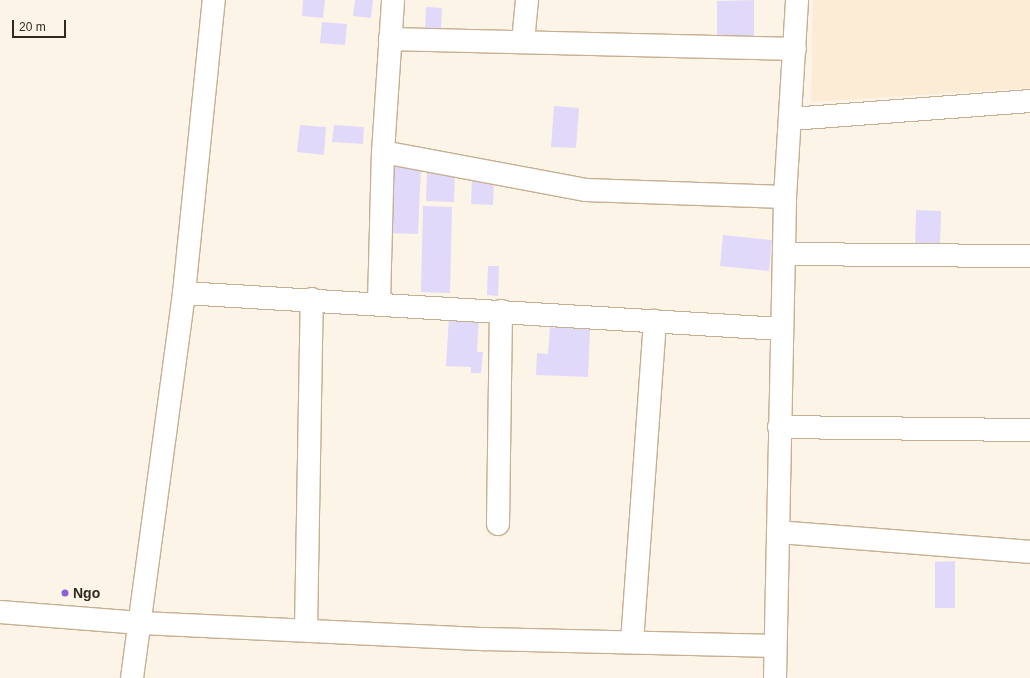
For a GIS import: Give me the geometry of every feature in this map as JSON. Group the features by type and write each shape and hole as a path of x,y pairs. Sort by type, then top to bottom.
{"street":[{"path":"132,678 141,623 184,293 214,0"},
{"path":"378,303 383,152 393,0"},
{"path":"523,41 527,0"},
{"path":"775,678 779,426 785,254 785,196 796,49 797,0"},
{"path":"390,39 523,41 796,49"},
{"path":"791,119 1030,101"},
{"path":"383,152 586,190 785,196"},
{"path":"785,254 1030,256"},
{"path":"184,293 378,303 782,329"},
{"path":"306,630 312,300"},
{"path":"498,524 501,311"},
{"path":"632,642 655,321"},
{"path":"779,426 1030,430"},
{"path":"778,532 1030,552"},
{"path":"0,612 141,623 632,642 776,646"}],"shaded area":[{"path":"813,0 1030,0 1030,88 811,102"}],"building":[{"path":"303,0 325,0 323,18 302,16"},
{"path":"355,0 373,0 371,18 353,16"},
{"path":"754,0 754,42 717,42 717,1"},
{"path":"426,7 442,8 441,30 425,29"},
{"path":"322,22 347,24 345,45 320,43"},
{"path":"554,106 579,108 576,148 551,147"},
{"path":"300,125 326,127 324,155 297,152"},
{"path":"334,125 364,127 363,144 332,142"},
{"path":"388,163 421,165 418,234 385,233"},
{"path":"427,172 455,173 454,202 426,201"},
{"path":"472,180 494,181 493,205 471,204"},
{"path":"423,206 452,207 450,293 421,292"},
{"path":"916,210 941,211 940,247 915,247"},
{"path":"723,235 772,240 769,271 720,266"},
{"path":"488,266 499,266 498,296 487,295"},
{"path":"449,316 479,317 477,352 483,352 481,373 471,373 471,367 446,366"},
{"path":"559,323 580,324 580,329 590,329 588,377 536,375 537,353 548,354 550,327 559,328"},
{"path":"955,561 955,608 935,608 935,562"}],"place":[{"name":"Ngo","path":"65,593"}]}
